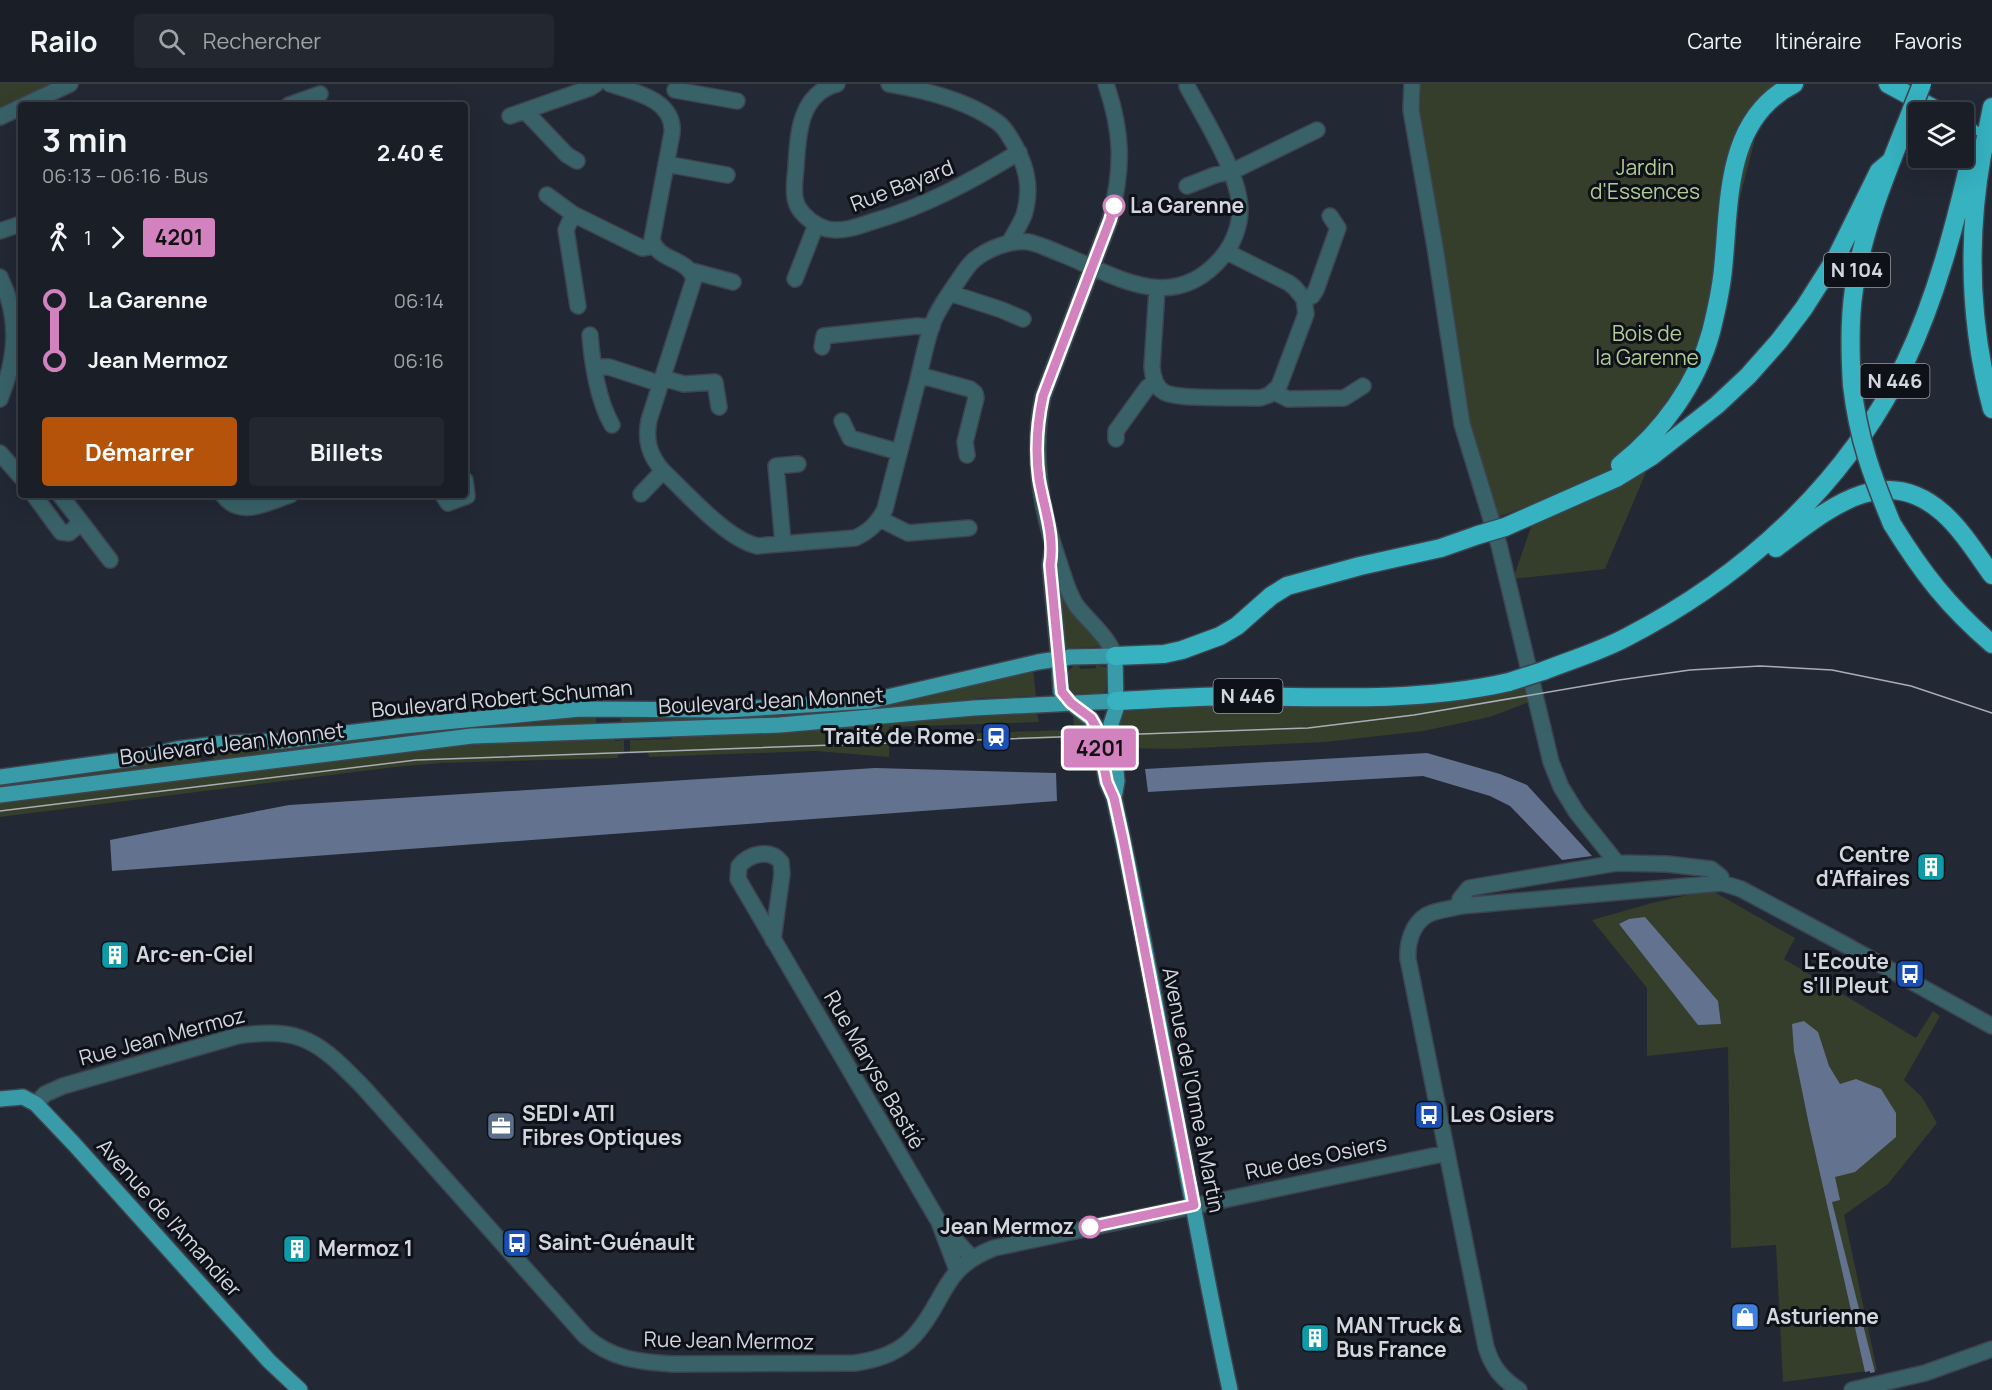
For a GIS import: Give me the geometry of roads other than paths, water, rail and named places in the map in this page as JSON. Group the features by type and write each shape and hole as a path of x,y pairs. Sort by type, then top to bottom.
{"highway":[{"path":"1596,485 1656,432 1684,392 1702,360 1711,334 1723,273 1731,185 1740,145 1747,128 1758,112 1771,99 1794,84"},
{"path":"1888,84 1921,102"},
{"name":"N 104","path":"1922,84 1892,160 1858,264 1851,320 1851,385 1860,437 1874,482 1892,524 1928,580 1948,603 1992,644"},
{"path":"1992,107 1975,200 1972,258 1976,320 1992,409"},
{"name":"N 446","path":"1116,701 1251,696 1380,697 1475,690 1543,671 1625,639 1671,613 1743,563 1777,534 1814,497 1845,460 1882,406 1905,362 1932,293 1955,222 1971,155 1984,147"},
{"path":"1114,656 1164,654 1220,636 1237,626 1271,596 1287,586 1360,566 1441,548 1505,526 1616,478 1652,456 1717,405 1764,359 1804,308 1837,256 1879,171 1892,160"},
{"path":"1743,563 1762,558 1844,500 1866,492 1897,490 1920,496 1944,514 1992,575"}],"main road":[{"name":"Boulevard Robert Schuman","path":"0,777 131,759 177,749 224,743 282,741 403,726 580,709 726,710 870,700 1059,659 1114,656"},
{"name":"Avenue de l'Orme à Martin","path":"1114,656 1116,709 1110,724 1117,781 1114,798"},
{"path":"1059,659 1062,692 1071,703"},
{"name":"Boulevard Jean Monnet","path":"0,795 472,736 780,725 974,708 1116,701"},
{"name":"Avenue de l'Orme à Martin","path":"1071,703 1091,718 1096,727 1107,782 1114,798 1230,1390"},
{"path":"0,1099 23,1097 36,1104"},
{"name":"Avenue de l'Amandier","path":"36,1104 82,1152 269,1361 300,1390"},
{"name":"Avenue de l'Amandier","path":"269,1361 288,1390"}],"street":[{"path":"32,102 70,84"},
{"path":"510,116 596,84"},
{"path":"610,84 641,94 656,102 665,109 673,123 653,231 654,246 692,271 733,282"},
{"path":"889,84 922,90 952,91 999,123 1019,152 1029,185 1023,218 1009,243"},
{"path":"1106,84 1119,128 1121,148 1116,196 1110,220 1043,396 1036,452 1053,548 1066,586 1077,605 1110,644 1114,656"},
{"path":"1412,84 1411,110 1462,424 1499,544 1551,762 1561,787 1577,813 1617,863"},
{"path":"795,279 816,225 805,216 795,199 794,186 800,124 811,101 828,86"},
{"path":"692,271 693,288 649,420 647,441 655,461 663,471 738,539 758,546 855,537 865,533 880,519 932,327 950,293 975,259 1009,243 1032,243 1092,266 1128,283 1157,289 1178,285 1196,278 1209,271 1227,252 1235,235 1240,210 1231,171 1187,86"},
{"path":"665,109 677,87 737,101"},
{"path":"298,102 320,94"},
{"path":"0,117 18,108"},
{"path":"525,111 567,155 577,161"},
{"path":"1187,186 1215,174 1231,171 1317,130"},
{"name":"Rue Bayard","path":"816,225 838,230 892,216 966,184 1019,152"},
{"path":"666,164 727,176"},
{"path":"547,195 573,214 642,248 654,246"},
{"path":"573,214 566,230 578,306"},
{"path":"1304,299 1312,296 1316,290 1338,228 1330,216"},
{"path":"1023,218 1032,243"},
{"path":"0,231 18,225"},
{"path":"1157,289 1152,367 1155,381 1164,392 1171,396 1260,398 1274,392 1282,379 1306,314 1304,299 1289,283 1227,252"},
{"path":"0,277 8,294 15,334 11,366 0,399"},
{"path":"950,293 1002,310 1023,320"},
{"path":"822,347 824,336 917,326 932,327"},
{"path":"590,335 604,412 612,425"},
{"path":"595,367 609,367 662,381 684,384 715,382 718,407"},
{"path":"920,375 970,389 975,393 976,398 965,442 967,455"},
{"path":"1116,439 1116,431 1147,388 1155,381"},
{"path":"1274,392 1288,399 1344,398 1363,386"},
{"path":"842,422 850,438 899,452"},
{"path":"0,453 18,474"},
{"path":"783,543 776,466 798,464"},
{"path":"641,494 663,471"},
{"path":"36,498 61,532 69,533 77,526 78,518"},
{"path":"62,498 110,560"},
{"path":"226,498 233,505 245,509 280,498"},
{"path":"446,498 448,503 462,498"},
{"path":"880,519 908,533 969,528"},
{"path":"1053,548 1050,565 1059,659"},
{"name":"Rue Maryse Bastié","path":"773,939 782,874 781,862 771,855 751,855 739,866 738,879 773,939 939,1222 957,1270"},
{"path":"1461,906 1460,899 1469,888 1617,863 1667,864 1711,869 1721,877 1722,883"},
{"path":"1519,1390 1500,1375 1491,1363 1425,1052 1407,947 1411,934 1427,915 1461,906 1722,883 1741,889 1992,1026"},
{"name":"Rue Jean Mermoz","path":"36,1104 45,1094 63,1086 237,1036 264,1032 281,1033 309,1041 325,1050 364,1088 585,1336 623,1359 644,1363 855,1363 872,1360 901,1347 913,1337 933,1310 949,1279 972,1258 994,1248 1013,1243 1194,1205"},
{"name":"Rue des Osiers","path":"1194,1205 1447,1153"},
{"name":"Rue Maryse Bastié","path":"939,1222 972,1258"},
{"path":"1852,1390 1925,1373 1992,1348"}],"water":[{"path":"1427,753 1500,774 1527,785 1592,856 1562,860 1510,806 1490,796 1423,776 1148,792 1145,769"},
{"path":"875,768 1056,773 1057,801 112,871 110,840 289,805"},
{"path":"1645,917 1718,1001 1721,1024 1698,1025 1619,924 1629,919"},
{"path":"1804,1021 1818,1032 1829,1066 1840,1084 1856,1079 1881,1089 1896,1113 1896,1137 1855,1172 1835,1177 1840,1200 1832,1202 1875,1372 1870,1373 1870,1371 1865,1372 1794,1051 1792,1024"}],"tram line":[{"path":"0,811 416,760 1308,728 1414,715 1690,670 1760,666 1832,670 1911,686 1992,713"}],"place":[{"name":"La Garenne","path":"1114,206"},
{"name":"Traité de Rome","path":"996,737"},
{"name":"Centre d'Affaires","path":"1931,867"},
{"name":"Arc-en-Ciel","path":"115,955"},
{"name":"L'Ecoute s'Il Pleut","path":"1910,974"},
{"name":"Les Osiers","path":"1429,1115"},
{"name":"SEDI•ATI Fibres Optiques","path":"501,1126"},
{"name":"Jean Mermoz","path":"1090,1227"},
{"name":"Saint-Guénault","path":"517,1243"},
{"name":"Mermoz 1","path":"297,1249"},
{"name":"Asturienne","path":"1745,1317"},
{"name":"MAN Truck & Bus France","path":"1315,1338"}],"park label":[{"name":"Jardin d'Essences","path":"1645,180"},
{"name":"Bois de la Garenne","path":"1647,346"}]}
